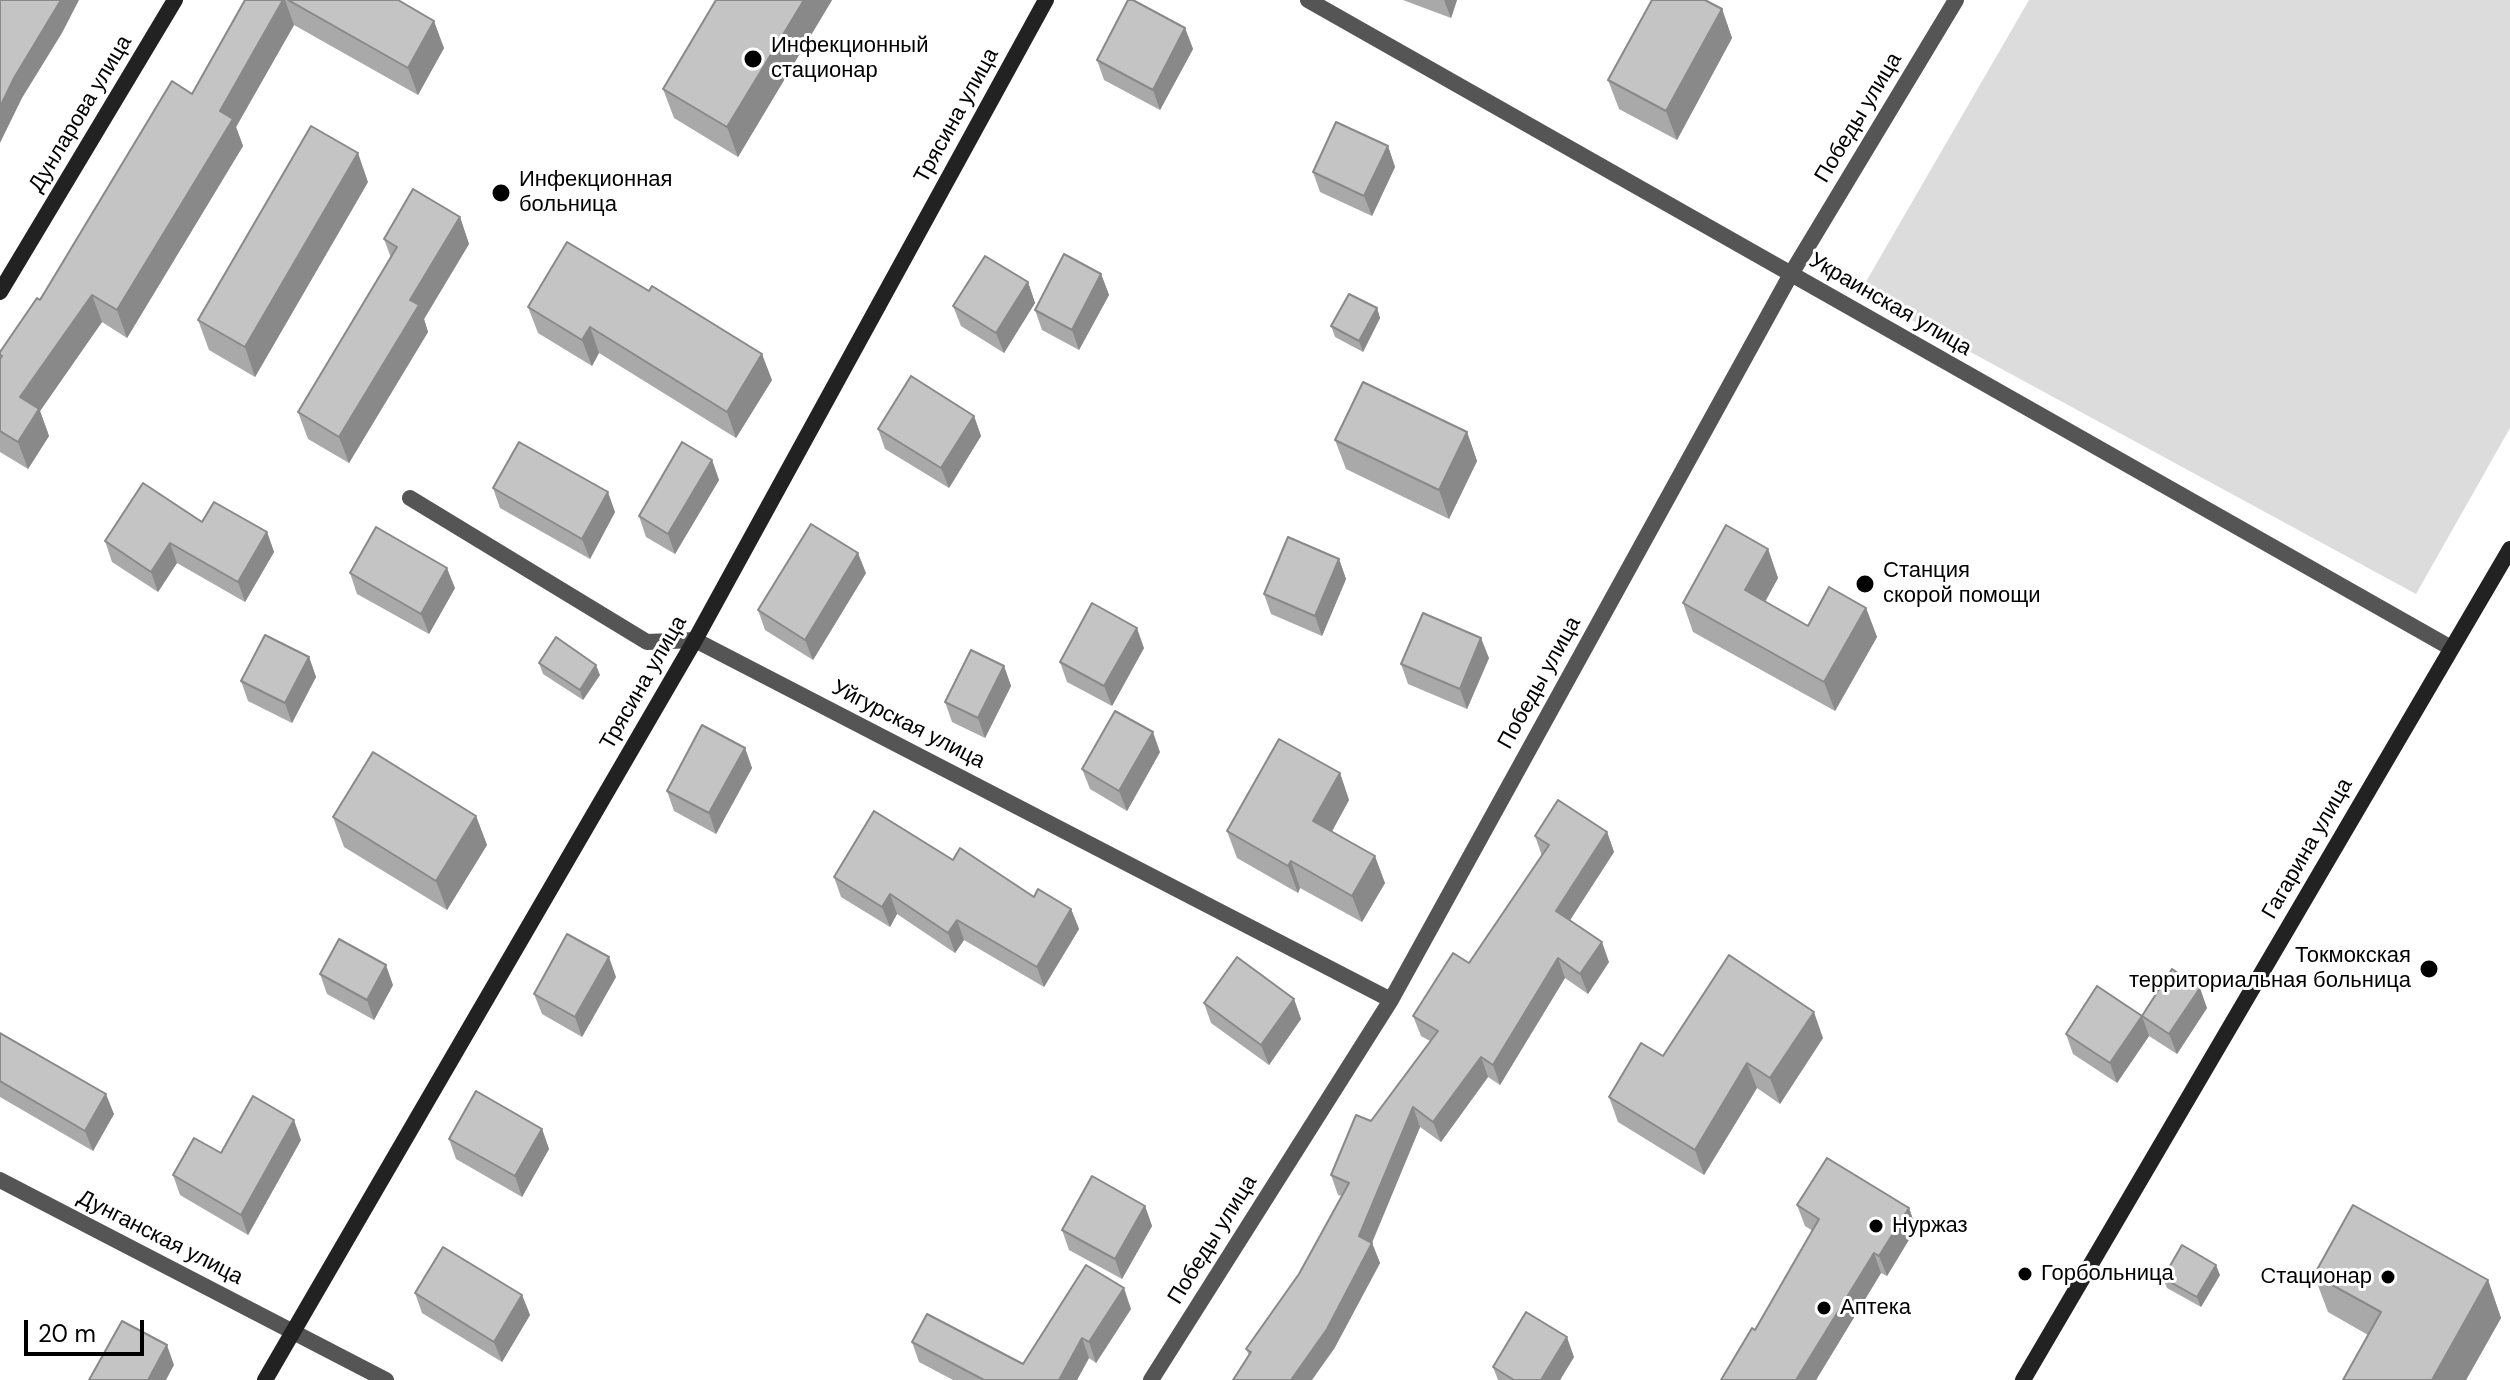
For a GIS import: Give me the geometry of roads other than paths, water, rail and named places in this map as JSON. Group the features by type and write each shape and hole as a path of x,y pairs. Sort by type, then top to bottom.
{"street":[{"name":"Дунларова улица","path":"0,292 175,0"},
{"name":"Трясина улица","path":"265,1380 695,640 1046,0"},
{"name":"Украинская улица","path":"1308,0 2451,648"},
{"name":"Победы улица","path":"1151,1380 1391,1000 1791,274 1956,0"},
{"name":"Уйгурская улица","path":"410,498 647,642 695,640 1391,1000"},
{"name":"Гагарина улица","path":"2023,1380 2510,549"},
{"name":"Дунганская улица","path":"0,1180 386,1380"}],"place":[{"name":"Инфекционный стационар","path":"753,59"},
{"name":"Инфекционная больница","path":"501,193"},
{"name":"Станция скорой помощи","path":"1865,584"},
{"name":"Токмокская территориальная больница","path":"2429,969"},
{"name":"Нуржаз","path":"1876,1226"},
{"name":"Горбольница","path":"2025,1274"},
{"name":"Cтационар","path":"2388,1277"},
{"name":"Аптека","path":"1824,1308"}]}
